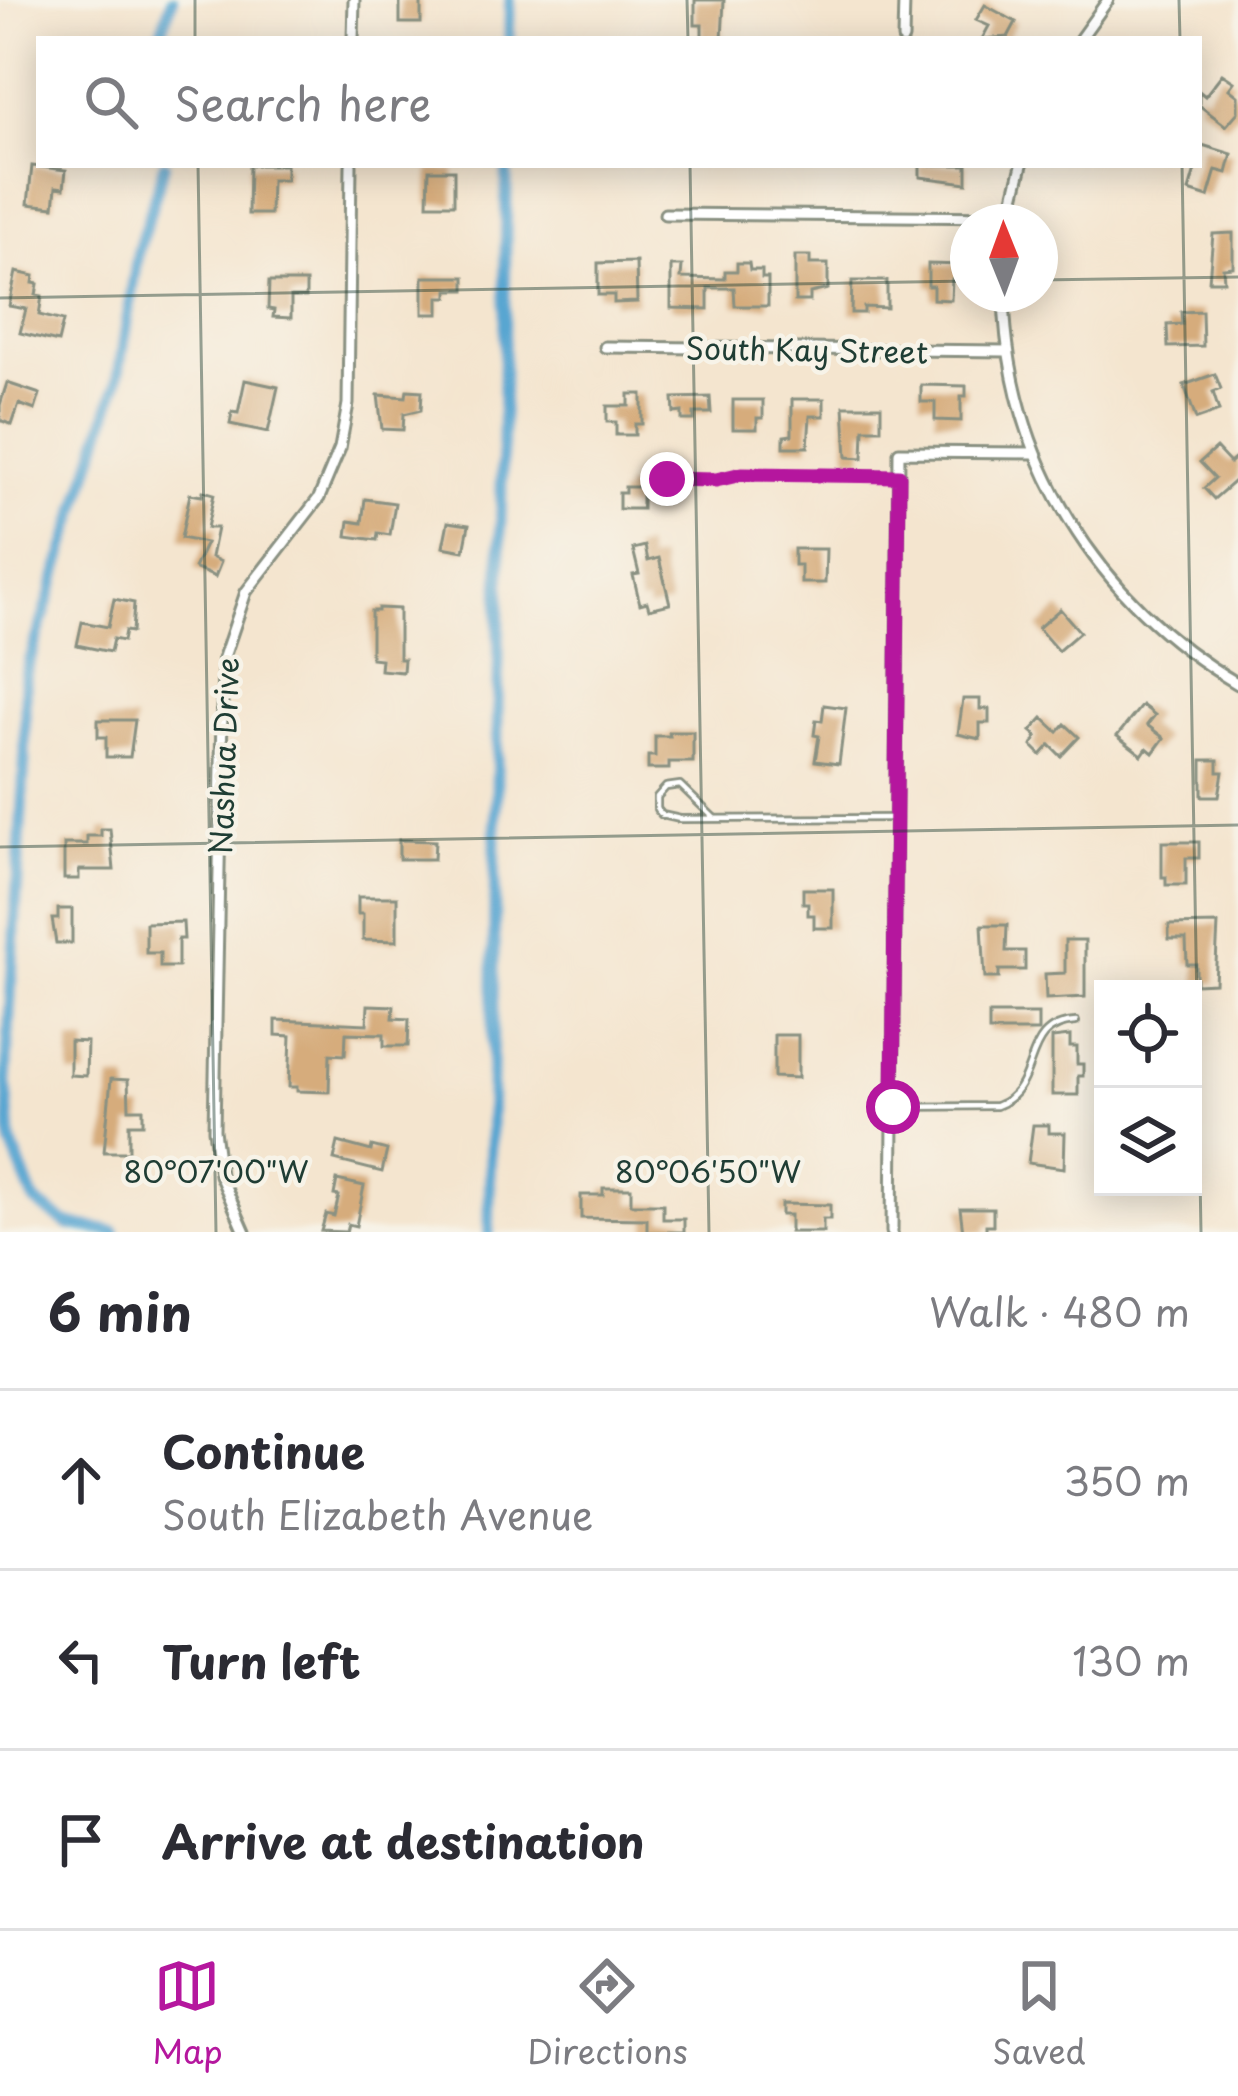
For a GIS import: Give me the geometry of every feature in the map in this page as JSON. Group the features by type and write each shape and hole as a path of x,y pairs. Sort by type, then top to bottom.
{"street":[{"path":"353,36 354,0"},
{"path":"903,36 904,0"},
{"path":"1082,36 1108,0"},
{"name":"Nashua Drive","path":"245,1232 220,1175 214,1130 224,660 246,592 319,498 340,448 348,404 351,168"},
{"path":"1013,204 1021,168"},
{"path":"665,214 950,219"},
{"path":"1005,312 1008,352 1035,453 1066,517 1123,594 1176,644 1238,684"},
{"name":"South Kay Street","path":"605,347 1008,352"},
{"path":"892,1232 899,452 1035,453"}],"lane":[{"path":"667,479 716,480 742,474 899,476"},
{"path":"714,818 680,785 666,787 657,796 662,815 714,818 896,818"},
{"path":"893,1107 1007,1102 1036,1058 1042,1034 1050,1027 1076,1022"}],"building":[{"path":"400,0 421,0 421,23 400,23"},
{"path":"695,0 724,0 722,36 702,36 702,25 695,25"},
{"path":"985,5 1016,22 1009,36 984,36 989,26 976,20"},
{"path":"1222,74 1234,82 1229,89 1238,96 1238,112 1226,126 1202,107 1202,94 1205,96"},
{"path":"1202,145 1232,154 1227,173 1216,170 1208,197 1189,191 1196,168 1202,168"},
{"path":"32,166 66,170 64,188 56,187 54,207 28,204"},
{"path":"249,168 286,168 286,180 271,180 270,214 248,214"},
{"path":"920,168 967,168 967,183 920,177"},
{"path":"429,170 454,170 454,204 428,204"},
{"path":"1233,233 1233,267 1223,268 1224,281 1209,281 1213,234"},
{"path":"795,256 810,256 810,264 828,264 828,289 810,293 810,301 795,301"},
{"path":"636,262 637,302 614,303 614,295 598,295 598,263"},
{"path":"737,263 749,263 750,270 762,270 762,278 768,278 768,306 735,306 734,288 708,288 708,309 671,308 671,266 682,266 681,278 725,279 725,271 737,271"},
{"path":"928,264 950,265 950,300 933,299 933,286 928,286"},
{"path":"16,272 34,276 36,295 42,296 39,315 63,321 58,342 20,333 26,309 9,306"},
{"path":"423,277 465,277 465,290 448,290 448,297 439,297 439,314 423,314"},
{"path":"852,281 887,281 887,308 864,307 864,313 851,313"},
{"path":"269,282 306,282 306,297 291,297 291,318 273,317 274,310 268,309"},
{"path":"1202,311 1203,346 1168,347 1167,325 1182,324 1181,312"},
{"path":"1215,374 1221,389 1213,392 1219,411 1196,419 1184,385"},
{"path":"245,380 278,387 268,432 230,424 232,412 238,413"},
{"path":"7,383 40,394 35,410 19,404 12,425 0,420"},
{"path":"921,385 966,386 961,421 935,420 935,402 921,402"},
{"path":"407,390 422,391 421,410 404,414 403,430 382,429 378,395 406,397"},
{"path":"629,394 642,394 642,424 635,424 635,435 616,435 616,422 607,422 607,406 629,406"},
{"path":"710,397 711,413 694,413 694,420 682,420 682,412 674,413 673,398"},
{"path":"792,399 824,399 824,416 810,416 808,447 784,447 784,436 792,435"},
{"path":"733,400 763,400 763,418 757,418 757,429 733,429"},
{"path":"844,406 881,406 881,429 864,429 863,458 847,457"},
{"path":"1216,448 1230,463 1238,456 1238,478 1214,499 1204,488 1215,478 1200,462"},
{"path":"625,487 642,487 642,509 619,509 619,493 625,493"},
{"path":"203,491 214,494 207,528 217,528 211,557 221,562 215,577 194,568 206,543 181,538 190,494 202,496"},
{"path":"365,499 395,503 390,535 378,533 377,540 347,536 349,521 362,523"},
{"path":"448,522 469,525 464,551 443,547"},
{"path":"645,546 648,561 659,558 670,604 649,609 647,602 640,604 633,549"},
{"path":"794,549 826,549 825,583 801,583 801,565 794,565"},
{"path":"114,599 134,603 132,632 125,631 123,641 113,639 110,652 77,645 82,622 108,627"},
{"path":"399,609 403,672 380,670 381,659 371,658 371,611"},
{"path":"1060,609 1080,632 1058,651 1038,628"},
{"path":"963,699 980,699 980,709 989,709 989,723 980,723 980,739 958,734"},
{"path":"824,705 846,708 839,764 815,761 816,720 822,721"},
{"path":"1142,705 1155,715 1147,725 1164,738 1153,753 1147,748 1142,755 1117,736"},
{"path":"1043,718 1058,732 1065,724 1079,737 1061,756 1050,745 1041,755 1032,746 1037,736 1031,731"},
{"path":"98,720 135,720 130,757 106,757 106,737 98,737"},
{"path":"669,732 693,732 693,762 669,762 669,769 648,769 648,756 655,756 655,736 670,736"},
{"path":"1202,760 1218,760 1218,772 1223,772 1219,796 1202,796"},
{"path":"101,829 110,829 114,870 79,870 79,879 64,879 64,844 87,844 87,836 101,836"},
{"path":"399,840 435,841 434,859 399,859"},
{"path":"1162,842 1199,842 1199,858 1186,858 1186,885 1166,885"},
{"path":"803,889 833,889 833,928 814,928 814,915 808,915 808,903 803,903"},
{"path":"358,897 397,897 397,941 363,940"},
{"path":"58,909 72,909 72,943 56,943 52,919 58,919"},
{"path":"183,922 178,967 160,967 160,953 146,953 146,923"},
{"path":"1218,924 1215,983 1196,980 1196,964 1187,964 1186,939 1169,939 1169,925"},
{"path":"982,925 1007,925 1006,951 1025,951 1025,970 999,970 999,978 985,978"},
{"path":"1065,940 1085,940 1085,997 1046,999 1045,974 1065,973"},
{"path":"368,1005 394,1006 393,1018 409,1019 408,1046 384,1046 384,1034 346,1033 345,1055 330,1054 329,1092 289,1087 291,1036 276,1035 276,1020 367,1024"},
{"path":"989,1014 1038,1014 1038,1031 989,1031"},
{"path":"774,1035 798,1035 798,1078 774,1077"},
{"path":"1070,1036 1070,1047 1077,1047 1077,1064 1083,1064 1078,1095 1052,1095 1052,1038"},
{"path":"70,1041 87,1042 86,1076 70,1075"},
{"path":"111,1079 128,1080 129,1109 143,1109 143,1124 129,1124 129,1152 104,1152"},
{"path":"1033,1125 1049,1125 1049,1133 1065,1133 1064,1168 1028,1163"},
{"path":"338,1142 387,1150 382,1172 334,1160"},
{"path":"337,1180 364,1186 356,1226 348,1224 346,1232 321,1231 326,1214 334,1216"},
{"path":"603,1188 631,1188 631,1204 663,1204 663,1219 684,1219 684,1232 647,1232 647,1219 581,1218 581,1195 603,1195"},
{"path":"781,1204 830,1205 830,1219 823,1219 823,1232 790,1232 790,1215 781,1215"},
{"path":"960,1208 993,1208 993,1225 986,1225 986,1232 963,1232"}],"waterway":[{"path":"160,36 172,0"},
{"path":"509,36 510,0"},
{"path":"115,1232 67,1224 35,1202 11,1142 6,1077 25,754 25,676 117,383 138,251 163,168"},
{"path":"489,1232 507,168"}],"route":[{"path":"667,479 716,480 742,474 899,476 893,1107"}]}
